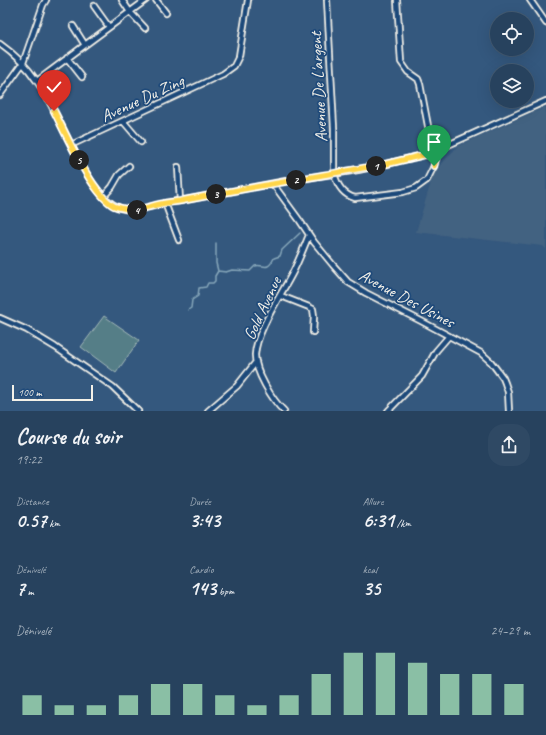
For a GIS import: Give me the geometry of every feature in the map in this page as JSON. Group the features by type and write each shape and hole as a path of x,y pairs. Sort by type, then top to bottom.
{"street":[{"path":"0,96 23,63 46,0"},
{"path":"122,0 130,12 145,28"},
{"path":"37,81 146,0"},
{"path":"156,0 166,13"},
{"name":"Avenue Du Zing","path":"71,144 223,74 234,66 239,56 248,0"},
{"name":"Avenue De L'argent","path":"327,0 334,128 334,173"},
{"path":"334,173 336,180 344,192 355,198 403,192 416,188 427,180 434,166 436,151 420,84 418,79 408,72 401,62 397,0"},
{"path":"530,0 546,23"},
{"path":"94,6 109,27"},
{"path":"72,26 85,45"},
{"path":"0,44 11,51 23,63 37,81 98,190 114,205 130,210 138,210 165,203 386,164 436,151 546,101"},
{"path":"67,58 82,77"},
{"path":"123,121 140,142"},
{"path":"104,196 112,187 119,175 129,166"},
{"path":"178,167 180,201"},
{"name":"Avenue Des Usines","path":"273,184 309,235 332,265 348,282 366,293 481,353 491,362 505,383 508,392 509,411"},
{"path":"165,203 179,240"},
{"name":"Gold Avenue","path":"284,411 272,398 265,385 256,362 256,344 266,322 294,271 309,235"},
{"path":"281,296 313,309 313,332"},
{"path":"0,318 27,330 54,347 113,387 138,411"},
{"path":"388,411 422,376 436,351 449,336"},
{"path":"208,411 237,386 256,362"}],"shaded area":[{"path":"546,107 546,249 543,246 416,232 434,172 458,146"}],"green space":[{"path":"104,316 139,340 116,373 81,347"}],"waterway":[{"path":"188,310 191,308 192,300 198,296 199,288 206,287 208,283 213,283 218,271 250,271 258,265 267,266 272,263 274,258 280,256 282,250 300,233"},
{"path":"216,243 216,263 218,271"}],"route":[{"path":"54,111 83,167 98,190 114,205 130,210 138,210 165,203 286,181 358,170 428,154 438,150 434,166"}]}
